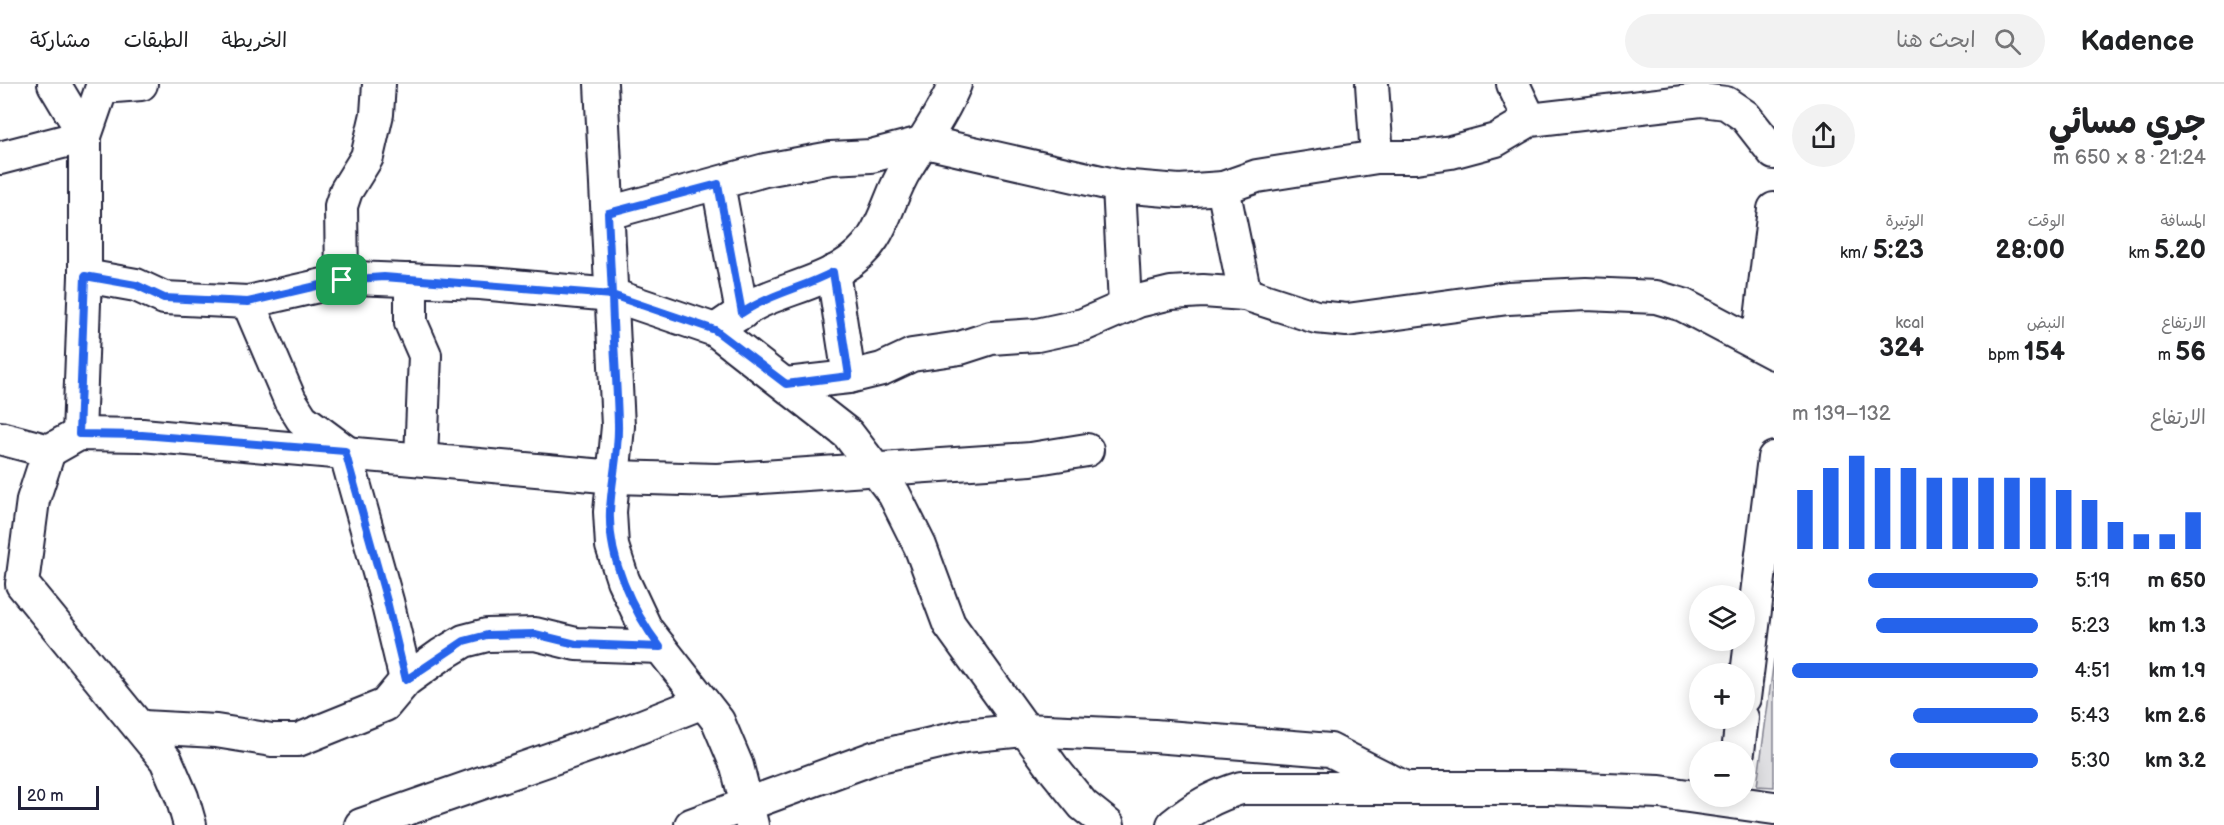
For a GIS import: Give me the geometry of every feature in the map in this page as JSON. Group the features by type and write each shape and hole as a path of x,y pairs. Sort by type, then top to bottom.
{"street":[{"path":"54,84 85,136"},
{"path":"79,434 85,276 85,136 102,86 141,84"},
{"path":"342,280 341,206 346,191 367,157 377,114 379,84"},
{"path":"601,84 618,426 610,512 612,546 623,580 646,629 718,721 737,766 750,815"},
{"path":"715,330 760,301 813,283 833,272 869,244 887,216 906,168 925,142 955,84"},
{"path":"1372,84 1377,157"},
{"path":"1513,84 1530,120"},
{"path":"608,213 765,170 831,158 871,156 925,142 1119,186 1179,191 1223,188 1257,176 1377,157 1416,157 1451,152 1496,140 1530,120 1701,100 1726,102 1745,116 1774,153"},
{"path":"0,158 85,136"},
{"path":"718,184 742,313"},
{"path":"1119,186 1125,305"},
{"path":"1223,188 1245,294"},
{"path":"786,384 849,376 882,369 912,354 960,348 991,338 1037,335 1083,325 1125,305 1171,293 1203,291 1245,294 1316,317 1347,320 1508,298 1586,294 1656,297 1683,305 1766,348 1774,209"},
{"path":"833,272 849,376"},
{"path":"85,276 136,285 164,298 248,302 342,280 384,277 480,283 612,295 715,330 848,434 894,494 920,546 949,624 1025,730 1083,805 1108,825"},
{"path":"411,280 411,323 424,355 422,459"},
{"path":"248,302 290,400 302,419 345,451 387,601 406,680"},
{"path":"190,825 166,760 142,727 11,591 33,500 49,451 79,434 142,435 345,451 615,477 717,480 1031,459 1087,450"},
{"path":"0,438 49,451"},
{"path":"1748,663 1774,459"},
{"path":"142,727 216,731 272,740 298,740 385,705 406,680 464,641 487,635 535,634 576,644 660,647"},
{"path":"362,825 622,734 703,702"},
{"path":"691,825 750,815 876,757 965,736 1025,730 1154,736 1330,750 1405,788"},
{"path":"1173,825 1198,805 1218,795 1241,788 1552,788 1660,792 1748,809"}],"shaded area":[{"path":"1774,659 1774,787 1757,786"}],"route":[{"path":"342,280 248,302 189,301 164,298 136,285 85,276 79,434 142,435 345,451 398,642 406,680 464,641 487,635 535,634 576,644 660,647 646,629 623,580 612,546 610,512 618,426 612,295 715,330 786,384 849,376 833,272 813,283 760,301 742,313 718,184 608,213 612,295 384,277 342,280"}]}
